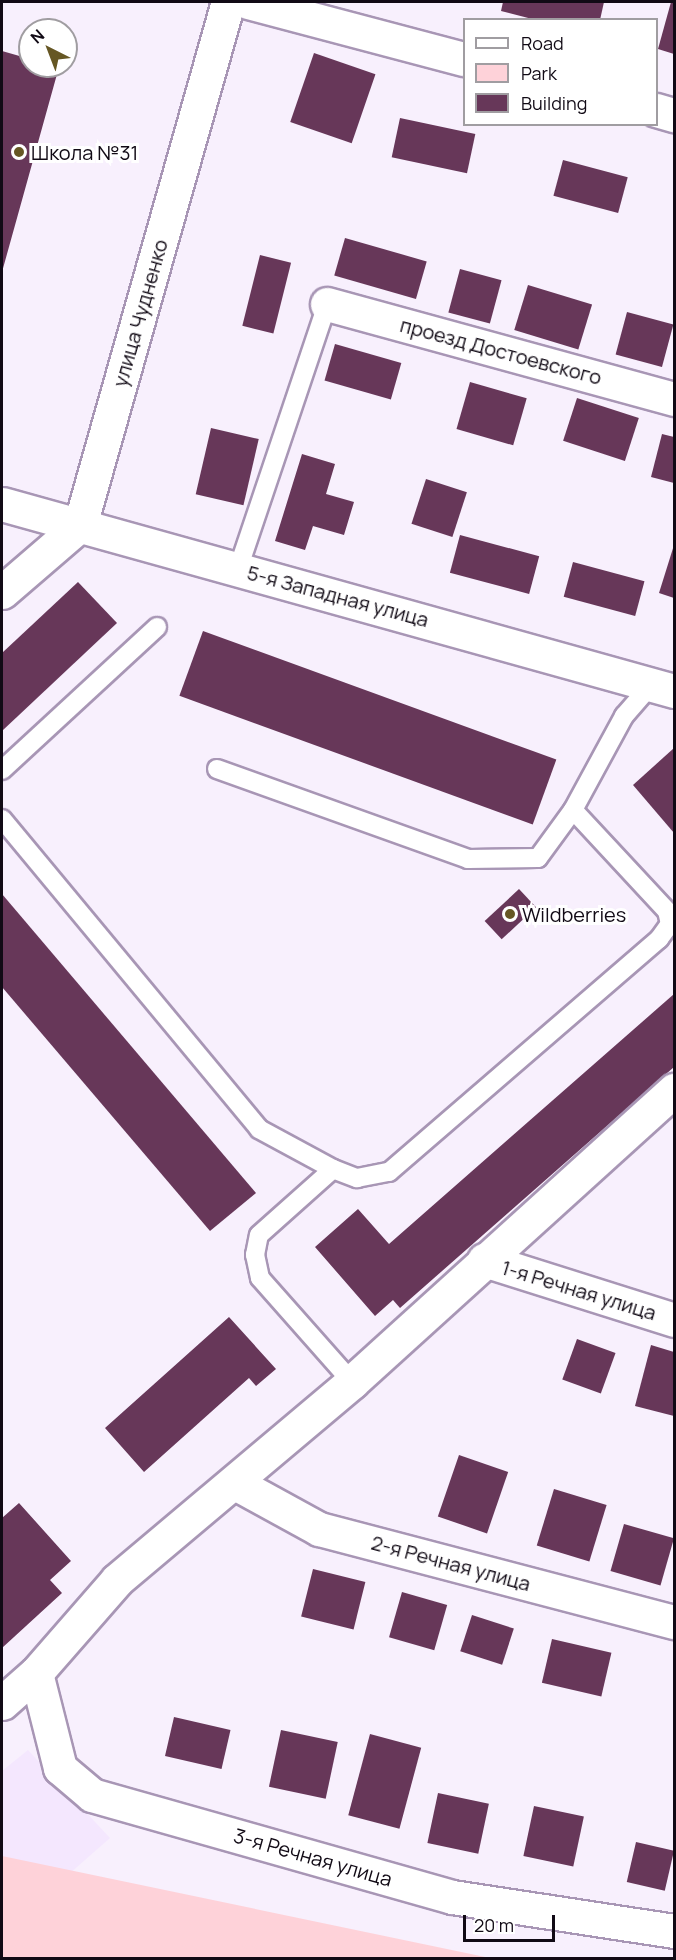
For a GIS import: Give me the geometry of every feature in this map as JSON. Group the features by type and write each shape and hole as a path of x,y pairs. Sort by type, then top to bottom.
{"street":[{"name":"улица Чудненко","path":"80,525 228,2"},
{"path":"248,2 463,58"},
{"path":"658,110 675,115"},
{"name":"проезд Достоевского","path":"327,304 675,399"},
{"name":"5-я Западная улица","path":"2,504 663,688"},
{"path":"2,592 80,525"},
{"path":"2,1703 36,1673 117,1580 235,1483 352,1382 484,1260 675,1090"},
{"name":"1-я Речная улица","path":"484,1260 675,1320"},
{"name":"2-я Речная улица","path":"235,1483 319,1529 675,1622"},
{"name":"3-я Речная улица","path":"36,1673 60,1768 92,1795 452,1897 675,1931"}],"lane":[{"path":"238,569 327,304"},
{"path":"2,770 157,627"},
{"path":"217,769 468,860 538,858 573,810 624,716 663,688"},
{"path":"2,819 259,1129 333,1169 357,1178 389,1172 659,939 670,924 667,911 573,810"},
{"path":"333,1169 260,1235 255,1255 260,1278 352,1382"}],"shaded area":[{"path":"28,1750 110,1838 19,1918 2,1920 2,1771"}],"green space":[{"path":"2,1856 490,1958 2,1958"}],"building":[{"path":"503,2 604,2 600,18 528,18 501,11"},
{"path":"671,2 674,2 674,54 658,49"},
{"name":"Школа №31","path":"2,51 18,56 18,78 56,78 2,272"},
{"path":"314,53 375,74 352,143 290,122"},
{"path":"400,118 475,134 467,173 392,157"},
{"path":"563,160 628,177 618,213 553,196"},
{"path":"345,238 427,261 416,299 334,275"},
{"path":"260,255 291,263 273,334 242,326"},
{"path":"460,269 502,280 490,324 448,312"},
{"path":"528,285 592,305 578,350 514,330"},
{"path":"627,312 673,324 662,367 616,355"},
{"path":"335,344 401,363 391,400 325,381"},
{"path":"470,382 527,398 513,445 456,429"},
{"path":"577,398 639,418 625,461 563,441"},
{"path":"211,428 259,439 243,505 196,494"},
{"path":"662,434 674,437 674,483 651,477"},
{"path":"302,454 335,464 326,494 354,502 344,535 313,526 305,550 275,541"},
{"path":"426,479 467,492 452,537 411,524"},
{"path":"460,535 539,556 529,594 450,573"},
{"path":"674,545 674,598 659,593"},
{"path":"573,562 644,581 635,616 564,597"},
{"path":"78,582 117,623 2,731 2,653"},
{"path":"203,631 556,760 533,824 179,696"},
{"path":"674,748 674,833 633,785"},
{"name":"Wildberries","path":"519,889 536,907 502,939 485,921"},
{"path":"2,894 256,1193 210,1231 2,987"},
{"path":"674,994 674,1067 400,1308 393,1300 375,1316 315,1247 358,1209 389,1244"},
{"path":"229,1317 276,1369 256,1386 249,1378 144,1472 105,1428"},
{"path":"577,1339 616,1353 601,1393 562,1379"},
{"path":"651,1345 674,1352 674,1416 635,1406"},
{"path":"459,1455 508,1472 487,1533 438,1516"},
{"path":"554,1489 607,1505 589,1562 537,1545"},
{"path":"19,1503 71,1561 50,1580 62,1593 2,1648 2,1518"},
{"path":"624,1524 674,1538 660,1585 610,1571"},
{"path":"313,1569 365,1582 354,1630 301,1617"},
{"path":"402,1592 447,1605 434,1650 389,1637"},
{"path":"472,1615 514,1629 502,1665 460,1651"},
{"path":"552,1639 611,1653 601,1697 542,1683"},
{"path":"174,1717 231,1730 222,1769 165,1756"},
{"path":"281,1730 338,1742 326,1799 269,1787"},
{"path":"370,1734 421,1748 399,1829 348,1815"},
{"path":"438,1793 489,1804 478,1854 427,1843"},
{"path":"534,1806 584,1817 573,1866 523,1856"},
{"path":"636,1842 674,1851 665,1891 627,1882"}],"place":[{"name":"Школа №31","path":"19,152"},
{"name":"Wildberries","path":"510,914"}]}
